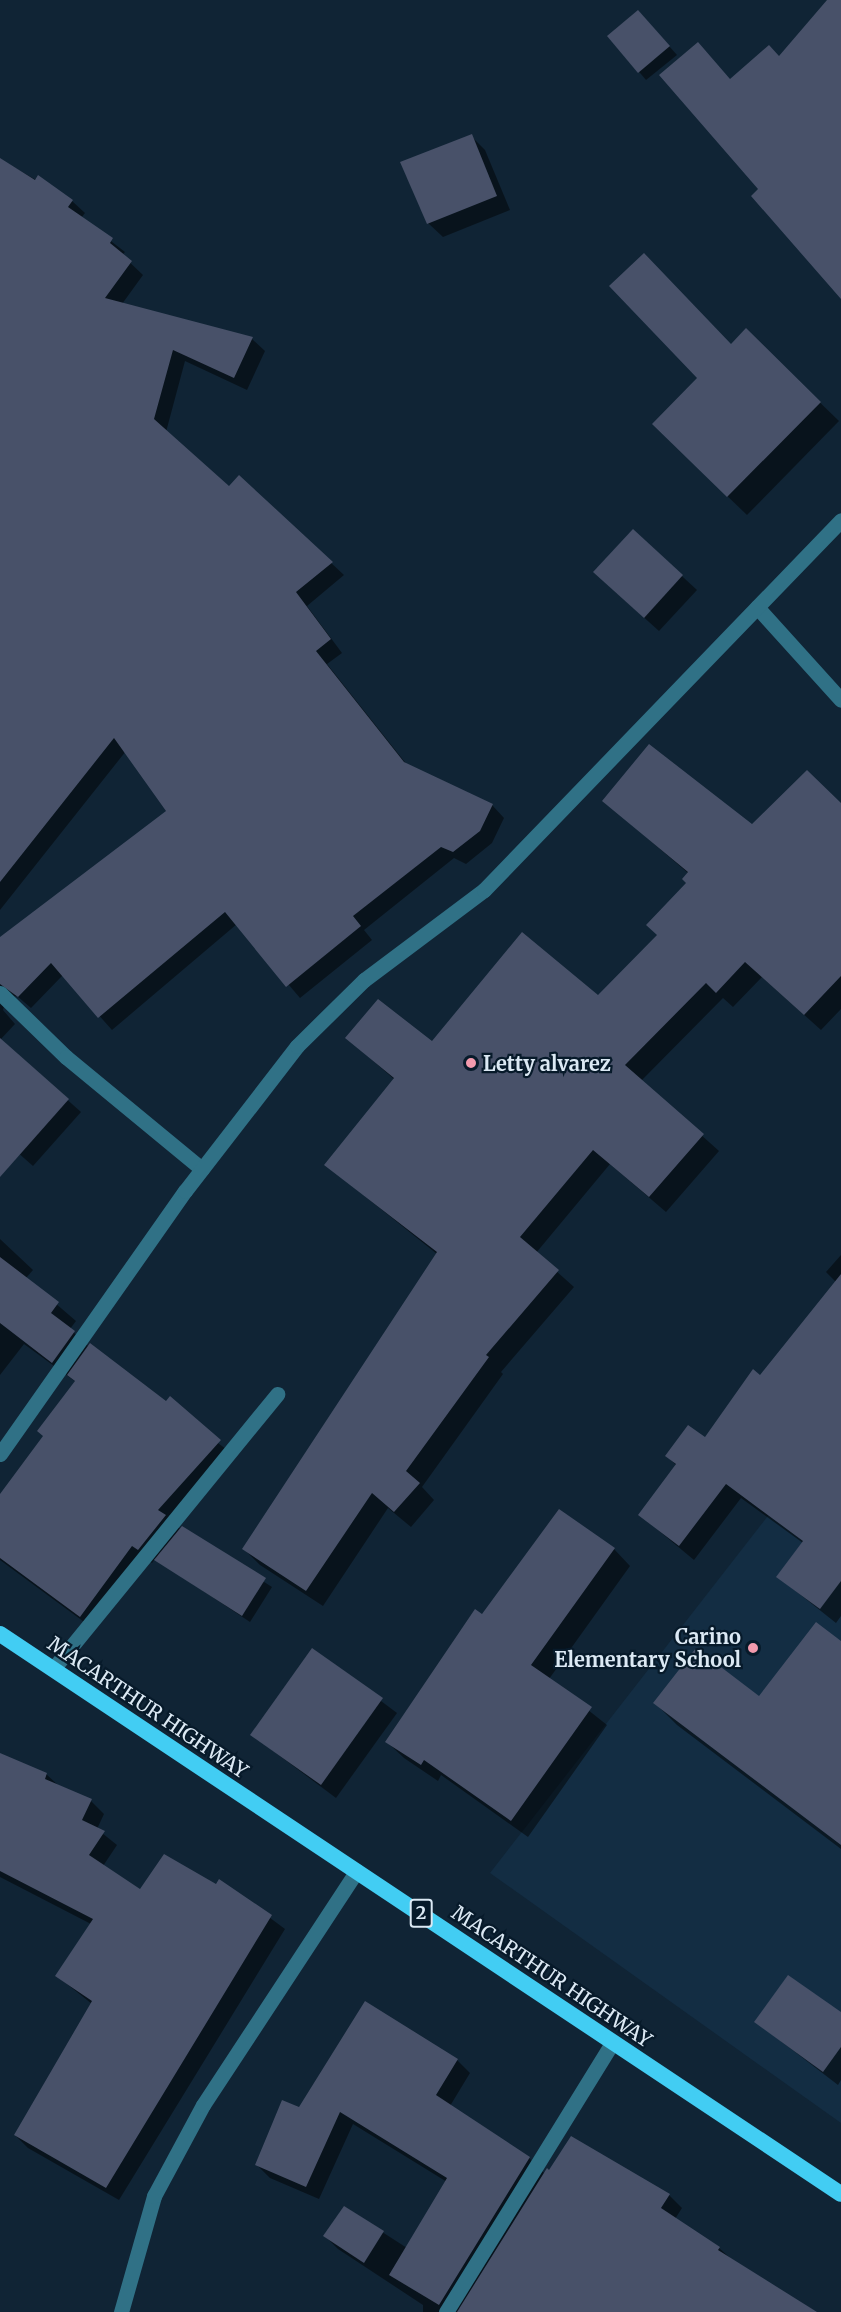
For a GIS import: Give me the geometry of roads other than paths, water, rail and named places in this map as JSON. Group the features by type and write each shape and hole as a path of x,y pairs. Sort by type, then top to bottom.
{"highway":[{"name":"MACARTHUR HIGHWAY","path":"0,1634 841,2194"}],"street":[{"path":"0,1454 202,1169 297,1046 364,980 484,890 841,520"},
{"path":"757,607 841,700"},
{"path":"0,993 66,1057 202,1169"},
{"path":"54,1669 278,1394"},
{"path":"121,2312 154,2196 203,2105 357,1871"},
{"path":"446,2312 613,2042"}],"place":[{"name":"Letty alvarez","path":"471,1063"},
{"name":"Carino Elementary School","path":"753,1648"}]}
